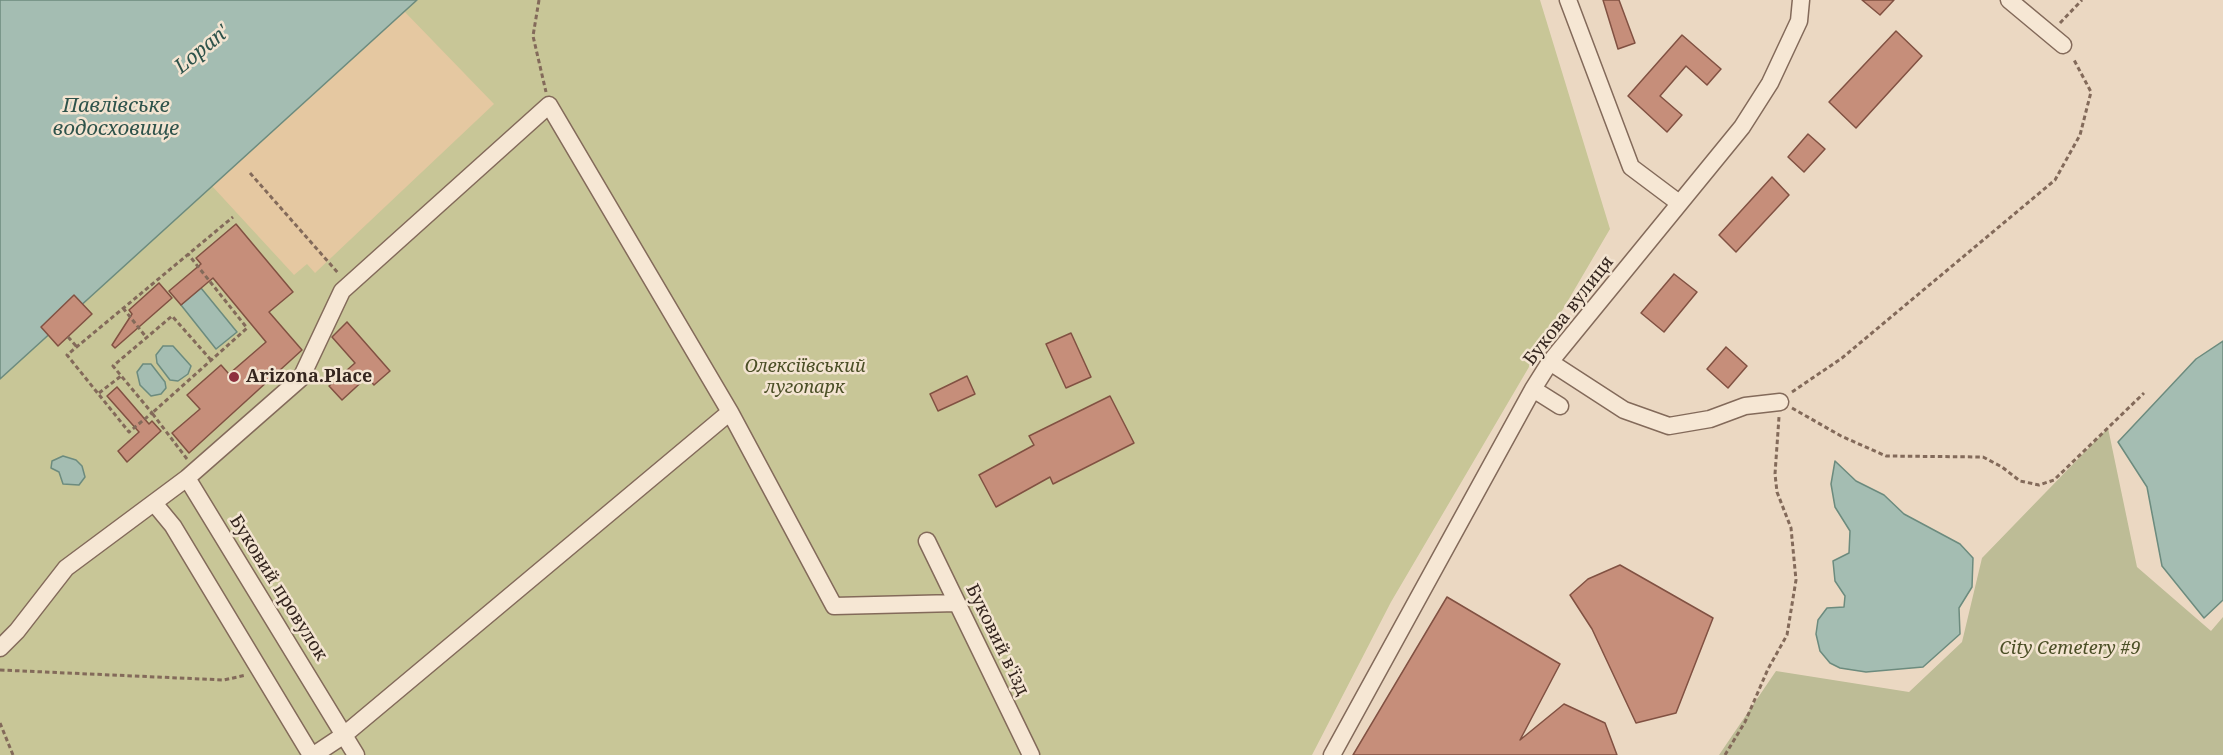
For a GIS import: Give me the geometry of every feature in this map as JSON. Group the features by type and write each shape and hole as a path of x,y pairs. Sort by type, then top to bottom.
{"street":[{"path":"1568,0 1631,167 1679,203"},
{"name":"Букова вулиця","path":"1332,755 1533,389 1550,362 1742,127 1770,83 1799,21 1801,0"},
{"path":"2009,0 2056,39"},
{"path":"0,648 17,631 66,568 192,474 301,378 342,291 549,105 730,412 834,606 957,603"},
{"path":"1550,362 1624,410 1669,426 1710,419 1745,406 1780,402"},
{"path":"1533,389 1560,405"},
{"path":"154,503 173,526 312,755 344,735 730,412"},
{"name":"Буковий провулок","path":"192,474 356,755"},
{"name":"Буковий в'їзд","path":"927,542 1031,755"}],"path":[{"path":"538,0 533,36 549,105"},
{"path":"1780,402 1842,358 1948,267 2015,216 2055,180 2080,135 2091,92 2079,64 2056,39 2082,0"},
{"path":"250,173 349,285"},
{"path":"188,254 248,328 129,432 67,355 123,308 188,254 233,217"},
{"path":"123,308 146,337"},
{"path":"192,474 152,413 113,366 172,316 211,360"},
{"path":"68,337 77,347"},
{"path":"98,394 121,376"},
{"path":"1780,402 1841,436 1886,456 1983,457 2002,466 2020,481 2039,485 2054,480 2144,393"},
{"path":"1725,755 1745,722 1768,669 1787,635 1796,580 1791,528 1777,492 1775,474 1780,402"},
{"path":"0,670 224,680 262,671"},
{"path":"0,723 12,755"}],"green space":[{"name":"Олексіївський лугопарк","path":"0,0 1540,0 1610,229 1391,602 1312,755 0,755"},
{"name":"City Cemetery #9","path":"2108,428 2137,567 2211,631 2223,617 2223,755 1719,755 1776,671 1909,692 1962,642 1982,558"}],"sand":[{"path":"404,11 494,104 315,273 307,264 294,275 212,186"}],"water":[{"name":"Павлівське водосховище","path":"0,0 417,0 0,379"},
{"path":"201,288 237,332 216,349 181,305"},
{"path":"2223,341 2223,600 2204,618 2162,566 2147,487 2118,442 2196,359"},
{"path":"163,346 173,346 191,366 188,374 178,381 170,380 157,363 156,355"},
{"path":"143,364 151,364 165,382 166,388 161,394 151,396 140,385 137,372"},
{"path":"63,456 76,460 82,466 85,477 79,485 63,484 59,472 51,468 52,461"},
{"path":"1835,461 1856,481 1884,495 1904,514 1960,544 1973,558 1972,587 1959,608 1960,634 1923,667 1866,672 1840,668 1830,663 1820,651 1816,634 1818,620 1827,608 1844,607 1845,596 1835,581 1833,561 1849,553 1850,531 1835,507 1831,484"}],"building":[{"path":"1603,0 1619,0 1635,43 1618,49"},
{"path":"1862,0 1894,0 1880,15"},
{"path":"1896,31 1922,56 1856,128 1829,102"},
{"path":"1682,35 1721,69 1707,85 1686,66 1660,96 1682,115 1667,132 1628,96"},
{"path":"1808,134 1825,149 1804,172 1788,157"},
{"path":"1772,177 1789,195 1736,252 1719,235"},
{"path":"236,224 293,292 269,312 302,350 189,453 172,433 200,409 187,395 221,365 229,374 266,342 213,278 181,305 169,291 201,264 196,258"},
{"path":"1674,274 1697,292 1664,332 1641,313"},
{"path":"159,283 172,298 115,348 112,345 132,314 129,310"},
{"path":"74,295 92,314 58,346 41,327"},
{"path":"347,322 390,371 374,385 367,377 342,400 329,386 355,363 332,337"},
{"path":"1071,333 1091,377 1066,388 1046,344"},
{"path":"1726,347 1747,366 1728,388 1707,369"},
{"path":"967,376 975,394 938,411 930,394"},
{"path":"117,387 149,424 152,421 161,431 127,462 118,451 139,432 107,396"},
{"path":"1110,396 1134,443 1053,484 1050,477 996,507 979,475 1034,445 1029,436"},
{"path":"1620,565 1713,618 1676,713 1636,723 1592,629 1570,595 1588,579"},
{"path":"1447,597 1560,664 1520,740 1564,704 1605,723 1617,755 1353,755"}],"place":[{"name":"Arizona.Place","path":"234,377"}],"water label":[{"name":"Lopan'","path":"202,50"}]}
